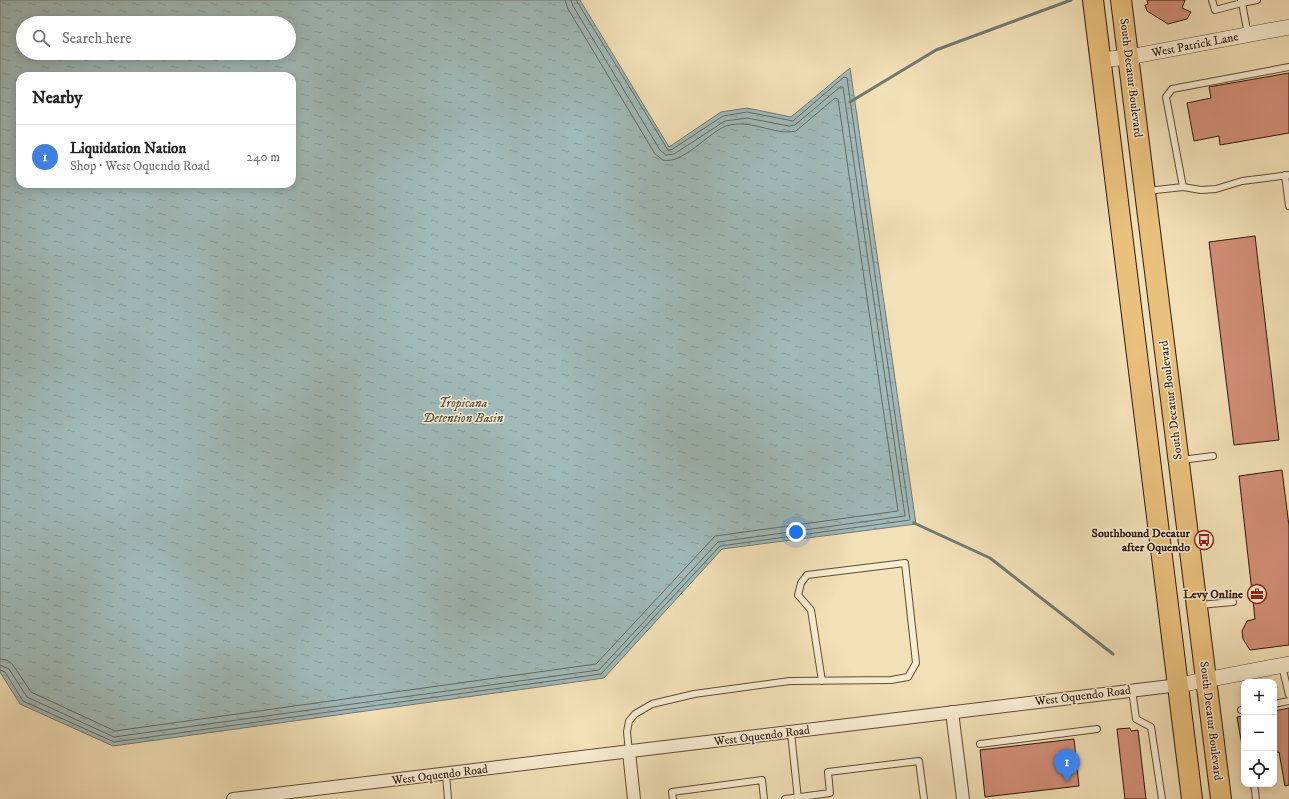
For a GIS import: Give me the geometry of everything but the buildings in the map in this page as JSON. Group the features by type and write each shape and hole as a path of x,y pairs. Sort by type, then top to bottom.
{"main road":[{"path":"1093,0 1192,799"},
{"name":"South Decatur Boulevard","path":"1121,0 1221,799"}],"street":[{"name":"West Patrick Lane","path":"1100,60 1129,57 1289,27"},
{"name":"West Oquendo Road","path":"233,799 255,798 1178,685 1286,665"},
{"path":"952,712 963,799"},
{"path":"629,752 634,799"}],"lane":[{"path":"1212,0 1215,10 1241,1 1257,0"},
{"path":"1241,1 1248,35"},
{"path":"1183,187 1166,97 1172,89 1289,67"},
{"path":"1146,192 1183,187 1201,190 1216,189 1242,181 1287,175 1289,206"},
{"path":"1178,461 1214,456"},
{"path":"629,752 627,732 629,721 636,714 652,704 694,694 790,681 822,681 891,680 908,677 916,664 904,563 807,575 801,583 798,594 811,610 822,681"},
{"path":"1196,605 1233,602"},
{"path":"1286,665 1289,695"},
{"path":"1132,690 1136,719 1152,728 1162,799"},
{"path":"1277,704 1289,702"},
{"path":"980,744 1098,729"},
{"path":"790,732 798,798"},
{"path":"786,799 830,793 828,772 919,761 924,799"},
{"path":"446,774 448,799"},
{"path":"673,796 762,780 764,799"},
{"path":"1254,787 1256,799"}],"water":[{"name":"Tropicana Detention Basin","path":"0,0 580,0 669,147 721,112 747,108 791,117 850,68 916,524 722,549 604,678 113,746 20,704 0,672"}],"waterway":[{"path":"850,102 936,50 1071,0"},
{"path":"914,523 990,558 1113,654"}],"place":[{"name":"Southbound Decatur after Oquendo","path":"1204,540"},
{"name":"Levy Online","path":"1257,594"},
{"name":"Liquidation Nation","path":"1067,782"}]}
